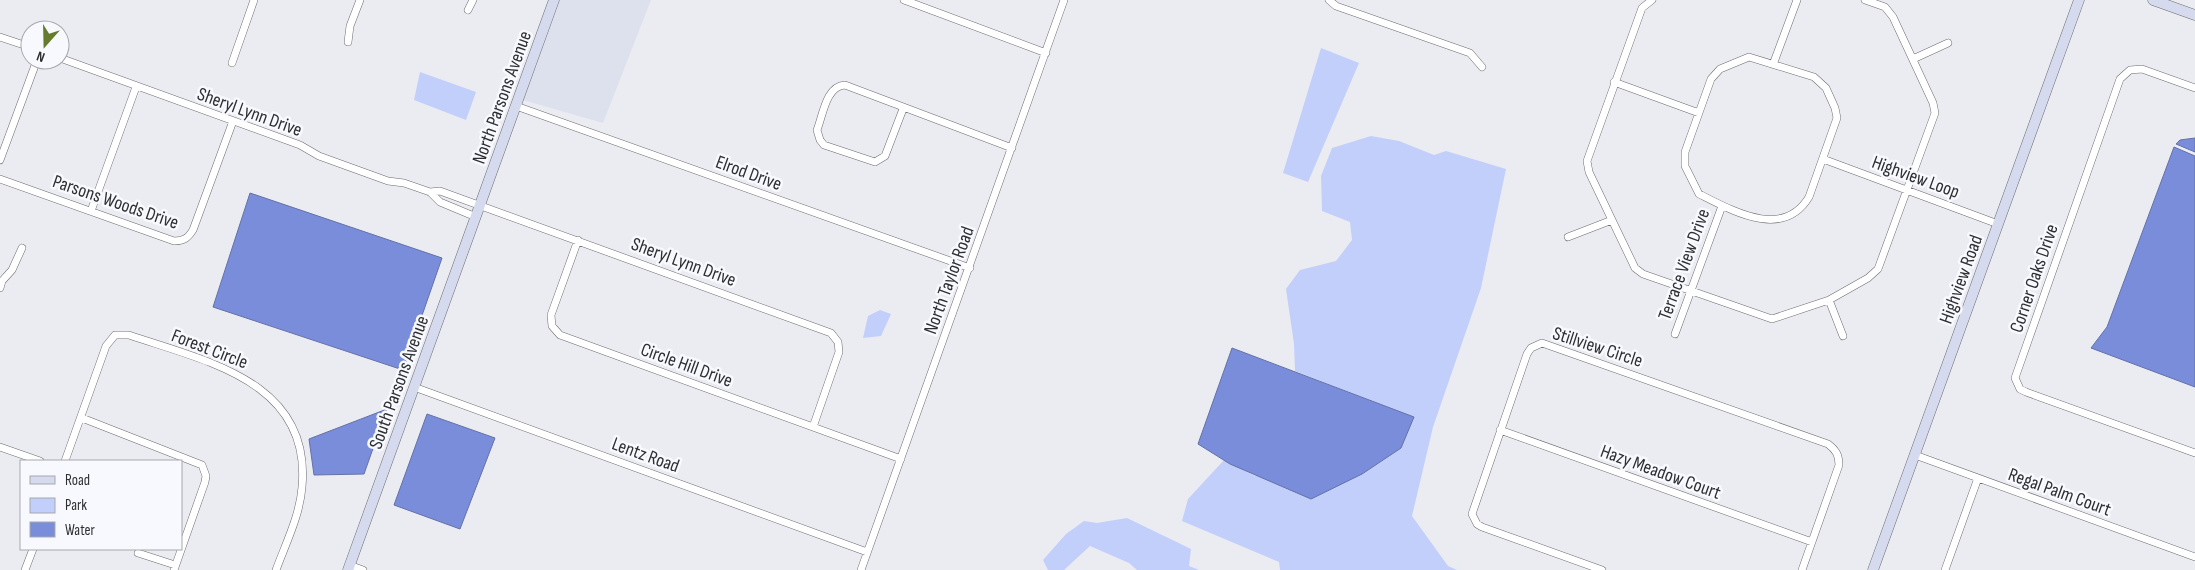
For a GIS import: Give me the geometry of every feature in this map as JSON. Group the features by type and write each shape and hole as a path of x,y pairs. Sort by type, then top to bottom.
{"street":[{"path":"232,63 254,0"},
{"path":"348,42 350,26 360,0"},
{"path":"468,10 473,0"},
{"name":"North Parsons Avenue","path":"481,205 552,0"},
{"path":"904,0 1046,53"},
{"name":"North Taylor Road","path":"861,570 1064,0"},
{"path":"1329,0 1336,6 1470,54 1482,67"},
{"path":"1652,0 1642,8 1614,82 1587,161 1589,172 1635,268 1643,274 1772,320 1783,318 1829,300 1868,278 1878,269 1935,113 1933,103 1893,17 1885,8 1865,0"},
{"path":"1774,62 1796,0"},
{"name":"Highview Road","path":"1874,570 2079,0"},
{"path":"2153,0 2195,15"},
{"path":"0,36 20,43"},
{"path":"1913,59 1948,42"},
{"path":"1750,57 1774,62 1814,77 1826,88 1837,118 1803,208 1775,221 1759,220 1722,206 1699,194 1685,166 1685,152 1699,113 1711,79 1720,69 1750,57"},
{"name":"Sheryl Lynn Drive","path":"70,62 300,145 328,159 388,181 404,183 430,192 440,191 481,205 831,333 838,342 839,352 813,427"},
{"name":"Corner Oaks Drive","path":"2195,88 2142,69 2130,70 2120,79 2015,378 2020,389 2026,392 2195,453"},
{"path":"0,160 33,70"},
{"path":"1614,82 1699,113"},
{"path":"903,109 885,156 875,162 824,145 818,136 817,130 831,91 839,85 862,91 896,104 903,109 1012,148"},
{"path":"91,210 136,87"},
{"name":"Elrod Drive","path":"516,106 970,268"},
{"name":"Parsons Woods Drive","path":"0,179 174,240 186,239 193,230 233,121"},
{"name":"Highview Loop","path":"1823,159 1998,224"},
{"name":"Sheryl Lynn Drive","path":"430,192 440,202 476,217"},
{"name":"South Parsons Avenue","path":"348,567 481,205"},
{"name":"Terrace View Drive","path":"1675,334 1722,206"},
{"path":"1568,237 1612,220"},
{"name":"Circle Hill Drive","path":"578,240 551,315 555,331 901,459"},
{"path":"0,288 2,281 12,270 22,248"},
{"path":"1829,300 1843,336"},
{"name":"Forest Circle","path":"65,460 82,418 106,346 115,335 122,334 231,370 265,392 288,420 295,435 302,468 299,506 276,570"},
{"name":"Stillview Circle","path":"1602,570 1477,524 1474,519 1473,508 1531,348 1542,344 1558,347 1828,444 1834,449 1838,454 1839,465 1802,570"},
{"name":"Lentz Road","path":"414,387 867,552"},
{"path":"82,418 202,465 206,476 205,482 182,546"},
{"name":"Hazy Meadow Court","path":"1500,430 1812,542"},
{"path":"0,448 37,460"},
{"name":"Regal Palm Court","path":"1915,455 2195,557"},
{"path":"1944,570 1978,478"},
{"path":"25,570 33,550"},
{"path":"138,553 174,568 180,550"},
{"path":"348,567 363,570"}],"shaded area":[{"path":"558,0 651,0 603,123 523,100"}],"green space":[{"path":"1321,48 1359,63 1308,182 1283,173"},
{"path":"420,72 476,92 466,120 414,100"},
{"path":"1371,136 1399,141 1434,155 1446,151 1506,169 1481,288 1433,427 1412,516 1448,566 1457,570 1280,570 1279,562 1182,521 1188,499 1224,460 1255,476 1401,448 1413,417 1295,371 1294,344 1286,289 1300,270 1336,261 1352,240 1350,222 1322,211 1321,176 1332,148"},
{"path":"880,310 891,314 881,336 863,338 868,316"},
{"path":"1127,518 1191,549 1189,566 1199,570 1137,570 1129,563 1090,546 1064,570 1048,570 1043,560 1066,534 1084,521 1097,523"}],"water":[{"path":"2195,138 2195,152 2176,144 2180,140"},
{"path":"2174,147 2195,156 2195,387 2091,348 2107,327"},
{"path":"250,193 442,258 403,370 213,307"},
{"path":"1232,348 1414,417 1401,448 1362,474 1311,499 1230,464 1198,444"},
{"path":"387,409 364,474 314,475 309,439"},
{"path":"427,414 495,438 460,529 394,505"}]}
